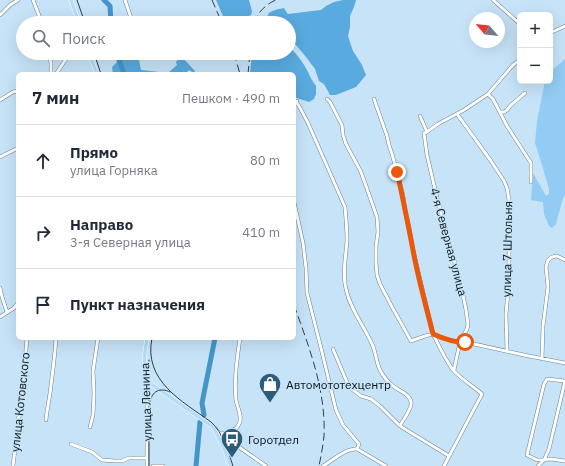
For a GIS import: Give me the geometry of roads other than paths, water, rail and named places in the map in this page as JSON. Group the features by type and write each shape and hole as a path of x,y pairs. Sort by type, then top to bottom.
{"main road":[{"path":"71,0 77,16"},
{"path":"92,60 96,72"},
{"name":"улица Ленина","path":"147,340 144,368 147,381"},
{"path":"147,381 213,427 231,466"}],"street":[{"path":"0,15 10,5 18,0"},
{"path":"33,0 39,16"},
{"path":"126,0 130,16"},
{"path":"492,0 517,21"},
{"path":"553,32 565,26"},
{"path":"50,60 51,72"},
{"path":"57,72 65,60"},
{"path":"427,132 488,94 517,62"},
{"path":"0,100 16,91"},
{"path":"500,112 507,110 525,93"},
{"path":"488,94 493,99 531,163 530,182"},
{"path":"327,99 342,126 346,144 361,172 377,217 378,232 376,263 377,275 380,284 411,340 433,334 460,342 565,363"},
{"path":"374,99 403,194 413,250 433,334 454,370 482,394 444,466"},
{"path":"296,101 308,123 345,207 347,240 344,271 346,289 351,303 373,346 380,369 386,380 408,396 411,401 411,406 400,426"},
{"name":"улица 7 Штольня","path":"456,114 491,161 507,188 510,222 506,314 507,351"},
{"name":"4-я Северная улица","path":"420,116 427,132 424,134 427,155 437,198 461,285 468,324 460,342 454,370"},
{"path":"0,157 16,149"},
{"path":"296,211 303,242 307,293 336,410 343,425 359,444 357,450"},
{"path":"542,359 543,326 548,287 546,267 548,260 552,257 557,256 565,260"},
{"path":"0,288 7,312"},
{"path":"0,317 16,306"},
{"name":"улица Котовского","path":"13,466 27,340"},
{"path":"46,420 56,340"},
{"path":"90,427 93,415 93,371 98,340"},
{"path":"221,434 236,429 240,424 236,401 235,375 240,340"},
{"path":"333,349 349,387 361,396 371,399 400,426 449,456"},
{"path":"538,466 544,460 549,449 565,381 547,379 544,384 527,455 536,460 544,460 551,459 565,461"},
{"name":"улица Ленина","path":"147,381 147,466"},
{"path":"213,427 266,466"},
{"path":"72,444 92,452 102,460 115,461 129,458 147,458"},
{"path":"323,466 353,449 386,466"},
{"path":"153,466 163,466"}],"waterway":[{"path":"104,0 110,6 111,16"},
{"path":"119,60 123,72"},
{"path":"204,415 202,403 215,340"},
{"path":"196,466 200,422"}],"tram line":[{"path":"77,0 83,16"},
{"path":"96,60 100,72"},
{"path":"152,340 151,353 153,366 159,378 177,398 215,426 225,442 233,466"},
{"path":"149,360 149,466"},
{"path":"150,402 151,398 157,391 163,390 170,392"}],"railway":[{"path":"212,0 219,16"},
{"path":"257,16 262,9 276,0"},
{"path":"236,60 239,72"},
{"path":"248,72 249,60"},
{"path":"296,311 315,369 322,402 324,436 319,466"}],"place":[{"name":"Автомототехцентр","path":"270,404"},
{"name":"Горотдел","path":"232,458"}]}
